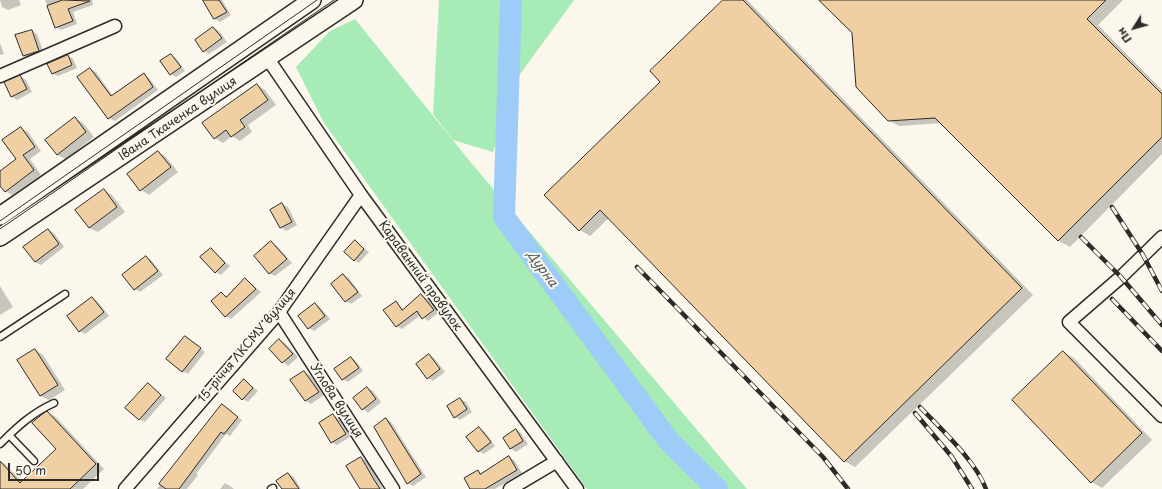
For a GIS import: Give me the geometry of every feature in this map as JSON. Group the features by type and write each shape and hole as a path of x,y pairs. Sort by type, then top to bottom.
{"main road":[{"name":"Івана Ткаченка вулиця","path":"0,216 312,0"},
{"name":"Івана Ткаченка вулиця","path":"0,237 354,0"}],"street":[{"path":"0,76 115,26"},
{"name":"Караванний провулок","path":"268,59 361,196 577,489"},
{"name":"15-річчя ЛКСМУ вулиця","path":"125,489 278,312 361,196"},
{"path":"1162,237 1121,277 1069,322 1162,416"},
{"name":"Углова вулиця","path":"278,312 393,489"},
{"path":"510,489 556,461"}],"lane":[{"path":"0,337 65,294"},
{"path":"0,444 37,411 54,403"},
{"path":"9,435 34,461"}],"green space":[{"path":"439,0 574,0 518,77 493,152 453,140 433,114"},
{"path":"355,19 468,159 747,489 587,489 324,123 296,67 330,31"}],"building":[{"path":"63,0 90,1 68,9 73,21 55,28 47,6"},
{"path":"203,0 219,0 227,12 214,19"},
{"path":"723,0 743,0 1022,288 844,462 600,210 579,231 544,195 660,82 650,71"},
{"path":"819,0 1106,0 1087,19 1162,94 1162,137 1058,241 935,118 888,121 856,87 852,33"},
{"path":"213,27 222,38 203,52 195,40"},
{"path":"32,30 39,51 23,56 15,35"},
{"path":"171,54 181,67 170,75 160,61"},
{"path":"68,55 72,65 52,74 47,64"},
{"path":"90,68 111,96 144,73 153,87 108,119 77,77"},
{"path":"20,75 27,89 11,97 4,82"},
{"path":"257,84 268,100 240,120 245,127 231,137 226,130 214,139 202,123"},
{"path":"75,117 86,132 57,155 45,140"},
{"path":"21,127 35,147 23,155 34,170 5,192 0,186 0,171 16,159 2,140"},
{"path":"158,151 171,167 140,191 127,174"},
{"path":"104,189 117,207 89,228 75,210"},
{"path":"282,203 292,222 280,228 270,210"},
{"path":"48,229 59,244 35,262 23,247"},
{"path":"355,240 364,249 354,261 344,252"},
{"path":"271,241 287,259 269,274 254,256"},
{"path":"211,248 225,263 215,273 200,257"},
{"path":"146,256 158,271 134,290 122,275"},
{"path":"343,274 358,292 345,302 331,284"},
{"path":"245,278 256,289 225,317 211,301 221,292 226,297"},
{"path":"421,294 434,310 422,319 417,311 396,327 383,310 396,301 402,310"},
{"path":"92,297 104,312 79,332 67,316"},
{"path":"315,303 325,316 308,329 298,316"},
{"path":"185,336 201,348 182,372 166,359"},
{"path":"279,339 293,354 282,363 269,349"},
{"path":"35,349 58,385 40,396 17,360"},
{"path":"1063,351 1142,433 1091,483 1012,400"},
{"path":"429,354 440,369 427,379 416,364"},
{"path":"351,357 359,368 342,380 334,369"},
{"path":"304,371 319,392 305,401 290,380"},
{"path":"244,379 253,388 242,400 233,391"},
{"path":"148,383 161,395 139,420 125,408"},
{"path":"367,387 376,399 362,410 353,398"},
{"path":"460,398 467,409 454,418 447,406"},
{"path":"222,404 238,417 224,434 221,432 179,489 166,489 159,484"},
{"path":"47,411 96,464 70,489 0,489 0,461 20,483 56,449 32,423"},
{"path":"333,414 346,434 331,443 319,423"},
{"path":"386,418 421,474 407,484 374,427"},
{"path":"479,427 491,442 478,452 466,437"},
{"path":"516,429 523,441 510,449 503,438"},
{"path":"509,456 517,470 485,489 470,489 464,478 478,470 480,474"},
{"path":"361,457 380,489 360,489 346,466"},
{"path":"288,473 299,489 282,489 276,481"}],"waterway":[{"name":"Дурна","path":"511,0 504,217 668,440 717,489"}],"tram line":[{"path":"0,221 317,0"},
{"path":"0,229 334,0"}],"railway":[{"path":"1112,207 1143,255 1162,291"},
{"path":"1081,237 1121,277 1162,325"},
{"path":"637,267 823,457 848,489"},
{"path":"1112,299 1162,351"},
{"path":"920,407 966,456 981,478 986,489"},
{"path":"915,413 952,457 972,489"}]}
